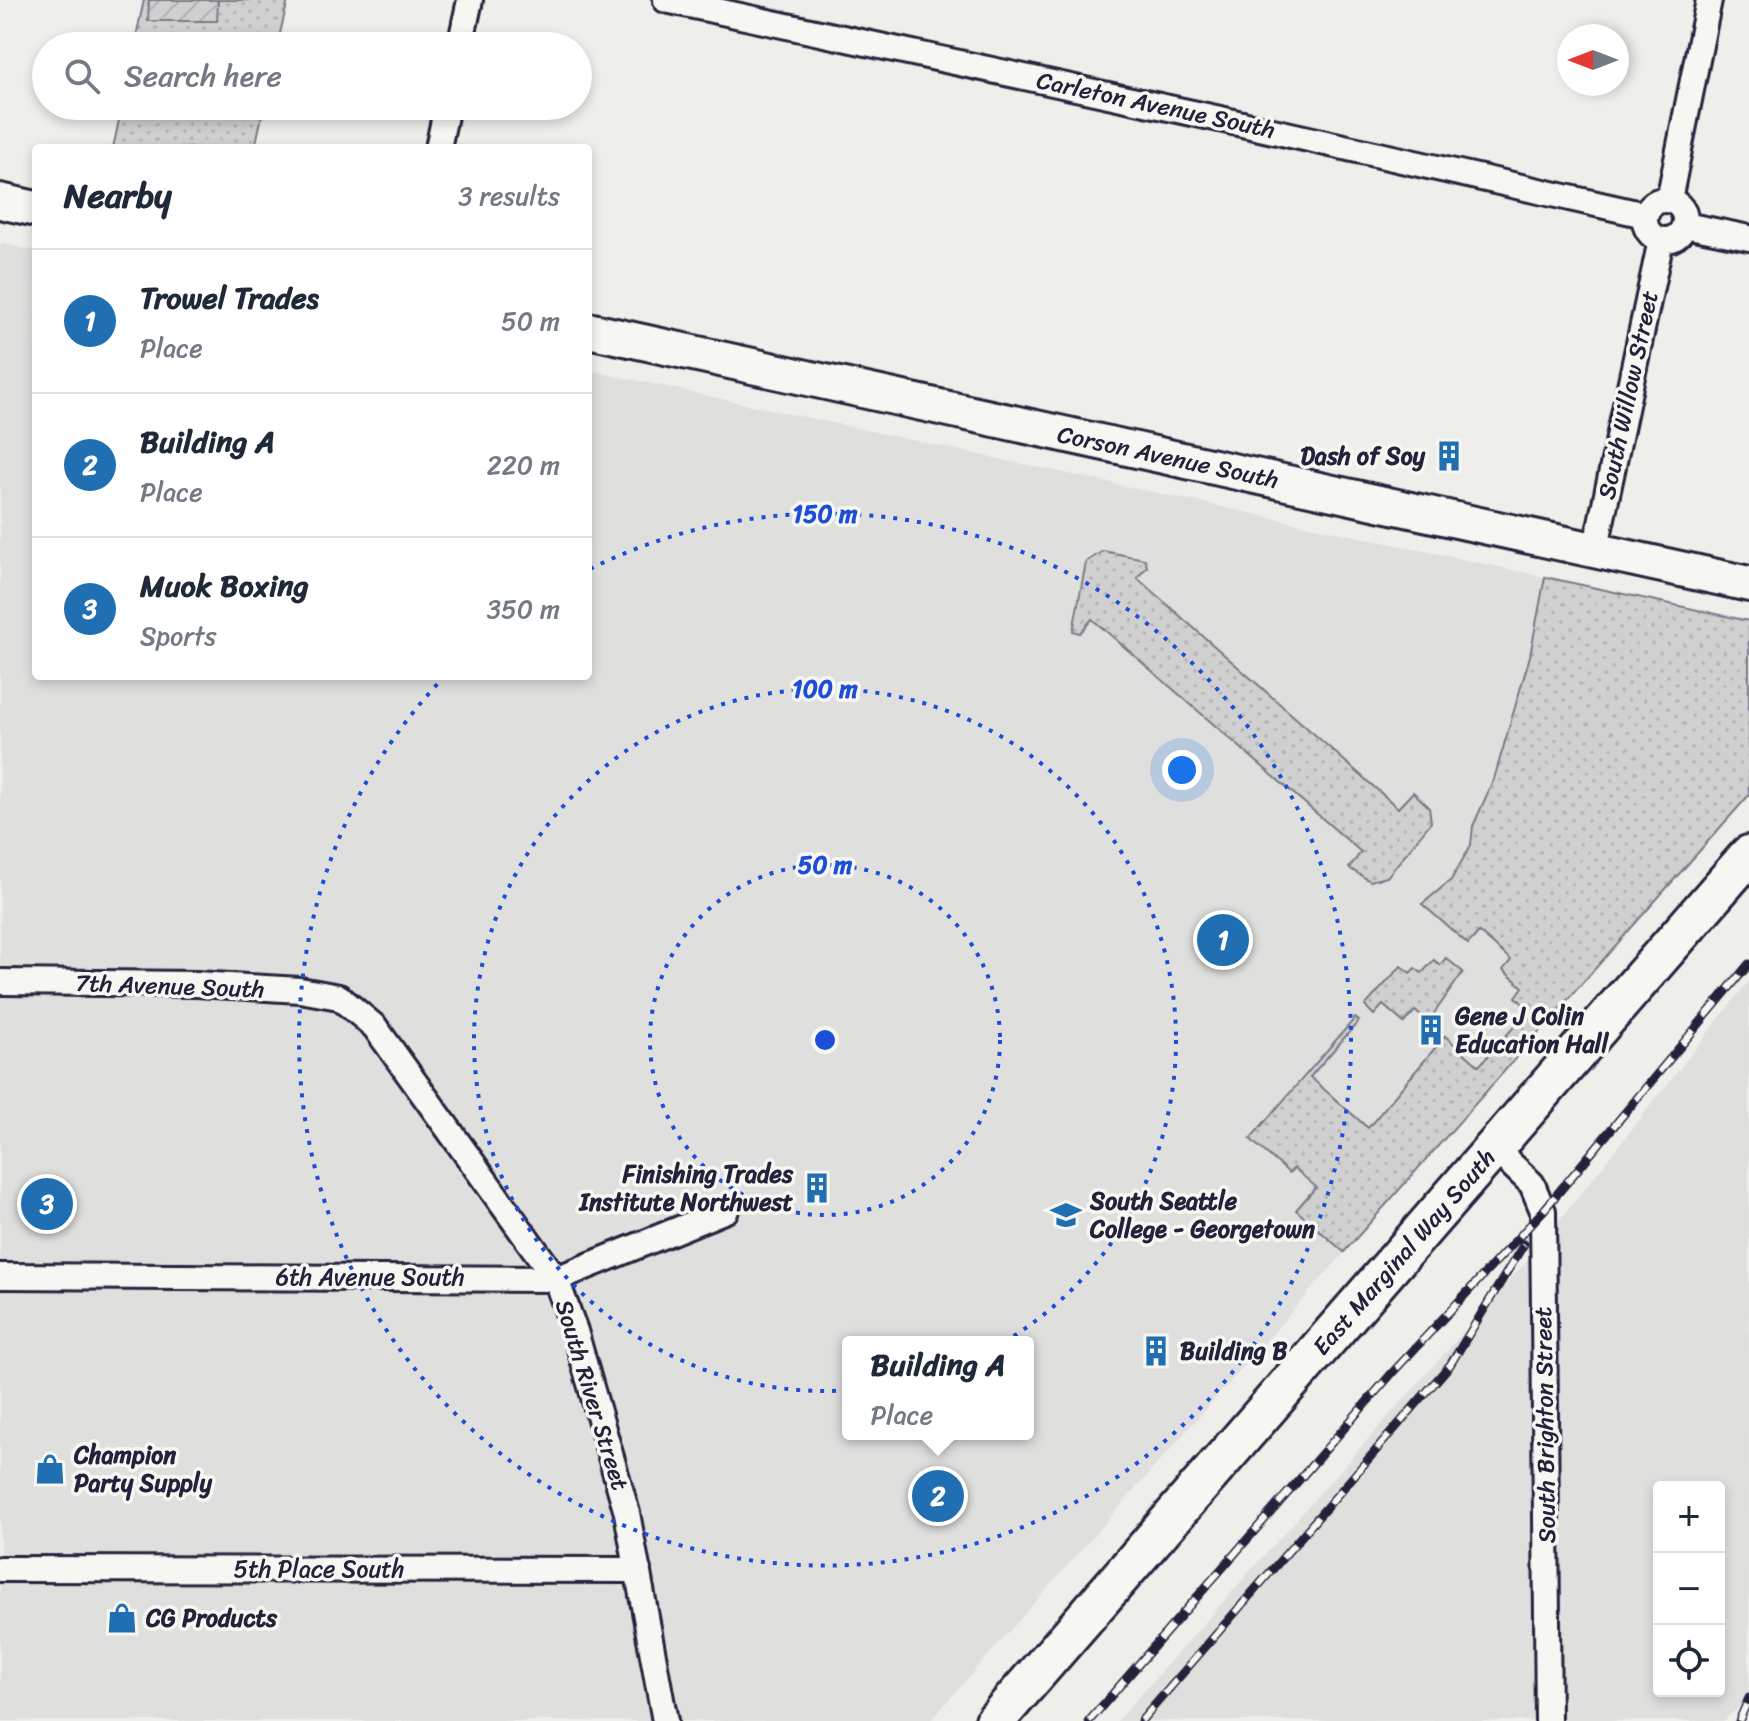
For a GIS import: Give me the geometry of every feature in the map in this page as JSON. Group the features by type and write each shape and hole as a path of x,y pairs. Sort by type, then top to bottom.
{"main road":[{"name":"East Marginal Way South","path":"995,1721 1749,855"}],"street":[{"path":"463,32 470,0"},
{"name":"Carleton Avenue South","path":"666,0 1645,215"},
{"path":"1669,200 1709,0"},
{"path":"439,144 444,120"},
{"path":"1657,200 1669,200 1682,208 1685,225 1677,237 1661,240 1648,230 1645,215 1657,200"},
{"path":"0,201 32,208"},
{"path":"1685,225 1749,238"},
{"name":"South Willow Street","path":"1595,551 1661,240"},
{"name":"Corson Avenue South","path":"592,331 1749,584"},
{"name":"7th Avenue South","path":"0,982 196,984 300,990 339,997"},
{"name":"South River Street","path":"339,997 375,1027 556,1279 603,1423 638,1570 665,1721"},
{"name":"South Brighton Street","path":"1494,1148 1532,1184 1543,1211 1548,1721"},
{"name":"6th Avenue South","path":"0,1276 556,1279 726,1210"},
{"name":"5th Place South","path":"0,1569 638,1570"}],"shaded area":[{"path":"144,0 288,0 280,32 137,32"},
{"path":"149,0 218,0 217,21 148,21"},
{"path":"119,120 261,120 256,144 114,144"},
{"path":"0,243 32,250 32,680 592,680 592,371 1749,621 1749,795 930,1721 0,1721"},
{"path":"1103,551 1145,559 1147,567 1137,578 1398,808 1413,792 1429,807 1431,822 1387,877 1370,881 1349,868 1361,852 1092,619 1080,633 1073,631 1086,562"},
{"path":"1545,577 1749,621 1749,795 1344,1252 1296,1210 1316,1187 1294,1168 1289,1173 1250,1139 1355,1018 1359,1021 1310,1077 1368,1128 1445,1036 1479,1066 1529,1010 1516,997 1523,987 1503,970 1511,960 1479,932 1468,944 1422,904 1451,880 1471,845 1473,826 1494,779 1530,656"},
{"path":"1446,958 1463,972 1428,1022 1415,1011 1404,1023 1383,1005 1374,1015 1365,1006 1401,966 1410,973 1415,968 1422,973 1434,960 1440,965"},
{"path":"1749,981 1749,1698 1723,1721 1117,1721 1532,1255"}],"railway":[{"path":"1089,1721 1393,1372 1543,1211 1749,964"},
{"path":"1141,1721 1450,1365 1524,1244"},
{"path":"1739,1721 1749,1698"}],"place":[{"name":"Dash of Soy","path":"1449,456"},
{"name":"Trowel Trades","path":"1223,940"},
{"name":"Gene J Colin Education Hall","path":"1431,1030"},
{"name":"Finishing Trades Institute Northwest","path":"817,1188"},
{"name":"Muok Boxing","path":"47,1204"},
{"name":"South Seattle College - Georgetown","path":"1066,1215"},
{"name":"Building B","path":"1156,1351"},
{"name":"Champion Party Supply","path":"50,1469"},
{"name":"Building A","path":"938,1496"},
{"name":"CG Products","path":"122,1618"}]}
